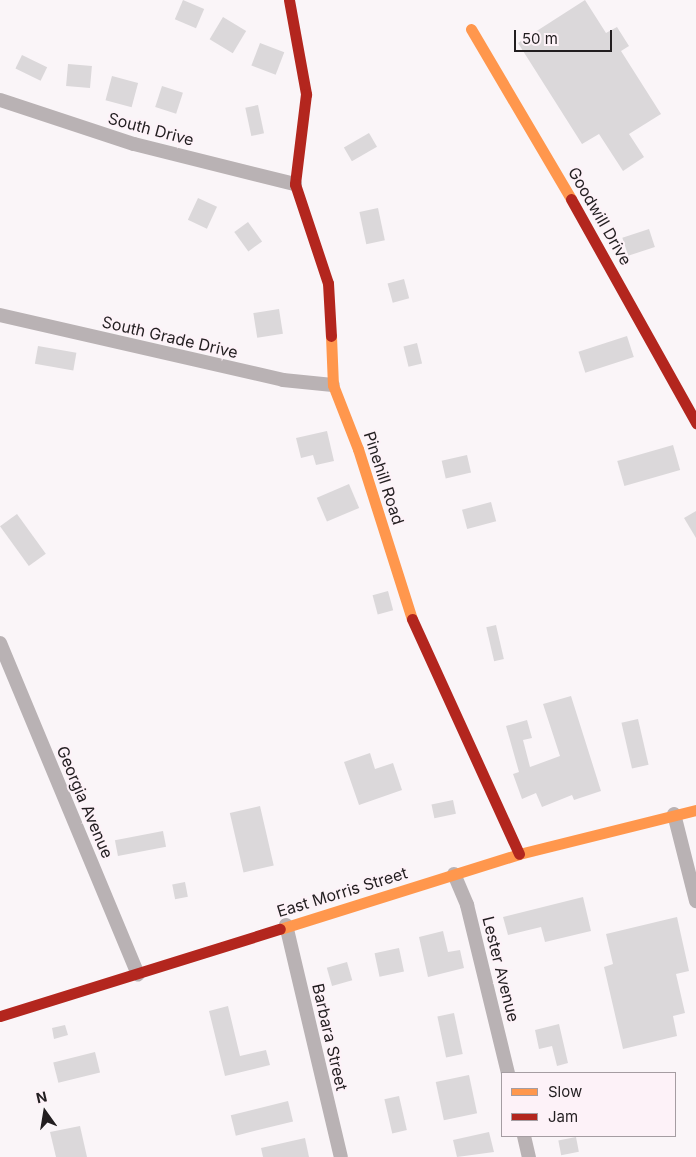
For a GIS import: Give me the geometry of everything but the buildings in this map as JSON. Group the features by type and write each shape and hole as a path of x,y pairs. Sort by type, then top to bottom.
{"street":[{"name":"Pinehill Road","path":"289,0 306,94 295,184 328,284 333,385 358,449 413,623 519,854"},
{"name":"Goodwill Drive","path":"471,29 589,229 696,423"},
{"name":"South Drive","path":"0,100 134,144 295,184"},
{"name":"South Grade Drive","path":"0,315 283,380 333,385"},
{"name":"Georgia Avenue","path":"1,648 138,974"},
{"name":"East Morris Street","path":"0,1016 138,974 286,925 519,854 696,810"},
{"path":"674,814 696,902"},
{"name":"Lester Avenue","path":"454,874 467,905 508,1072"},
{"name":"Barbara Street","path":"286,925 341,1157"},
{"path":"524,1137 529,1157"}],"traffic: slow":[{"path":"471,29 571,199"},
{"path":"331,336 333,385 358,449 412,619"},
{"path":"280,929 519,854 696,810"}],"traffic: jam":[{"path":"289,0 306,94 295,184 328,283 331,336"},
{"path":"571,199 696,423"},
{"path":"412,619 519,854"},
{"path":"0,1016 280,929"}]}
